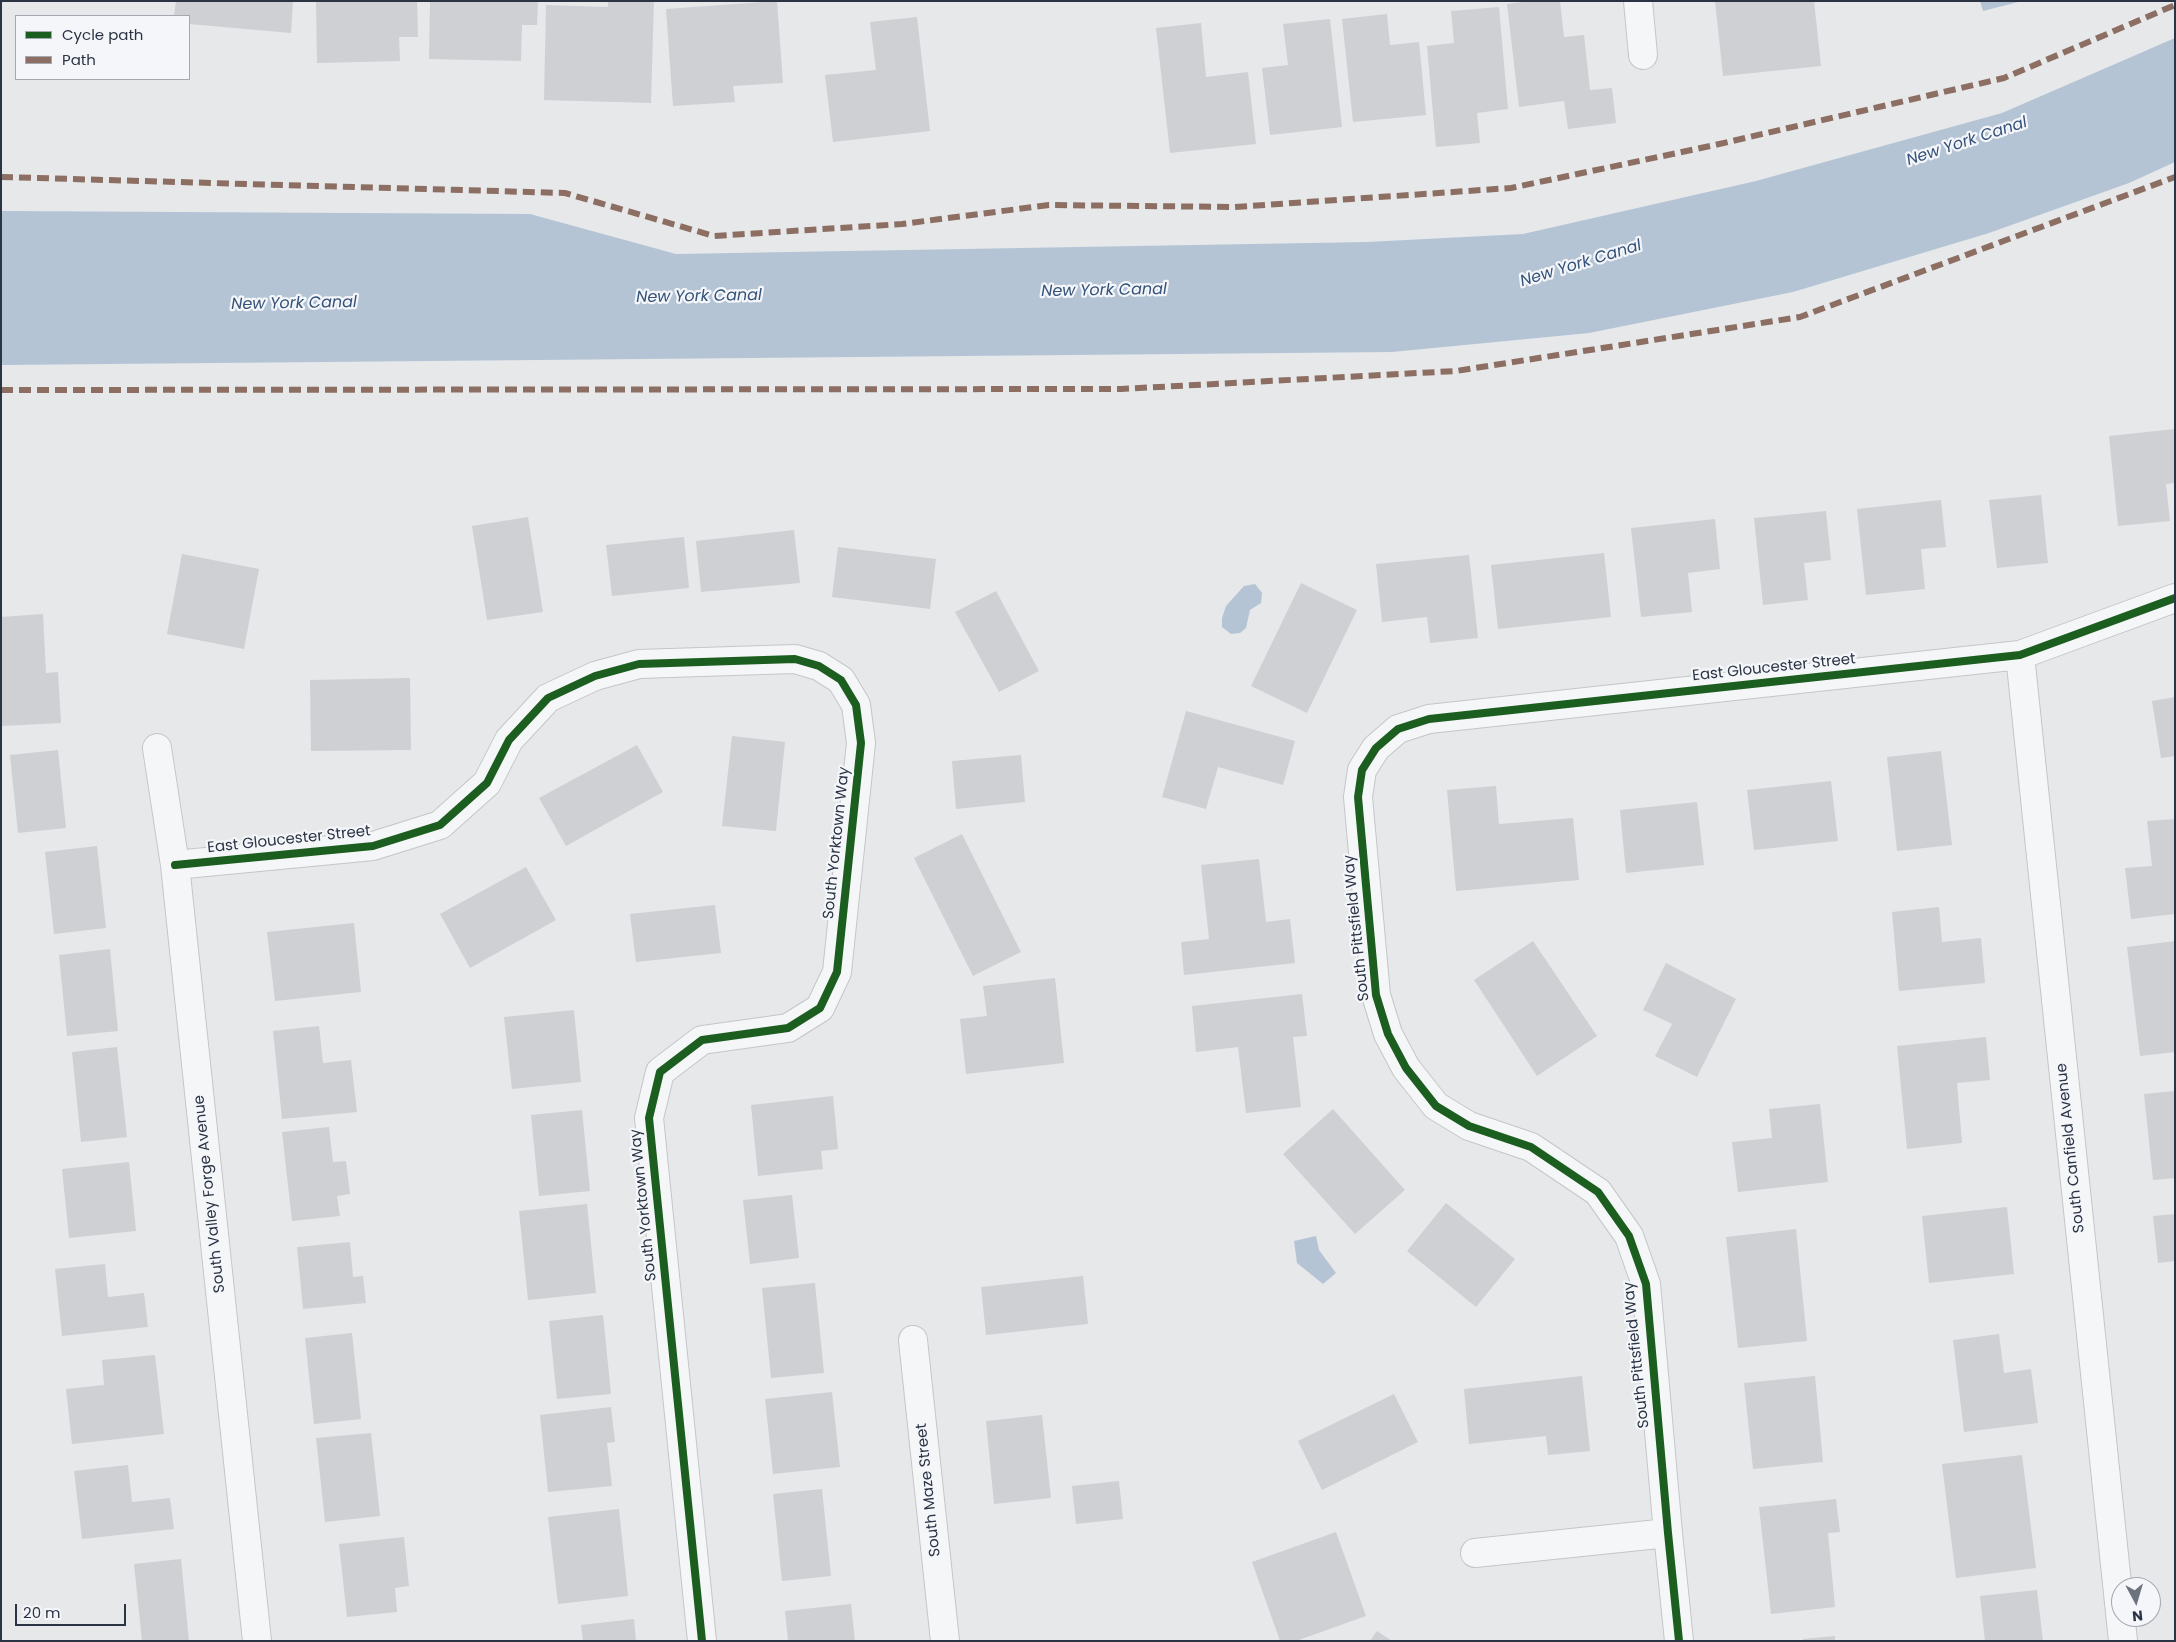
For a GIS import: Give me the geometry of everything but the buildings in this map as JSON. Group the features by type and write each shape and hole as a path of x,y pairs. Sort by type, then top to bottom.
{"street":[{"path":"1638,1 1643,55"},
{"name":"East Gloucester Street","path":"1376,748 1398,729 1429,719 2020,655 2175,598"},
{"name":"South Canfield Avenue","path":"2020,655 2123,1641"},
{"name":"East Gloucester Street","path":"175,865 374,846 440,825 487,783 509,740 548,698 595,676 639,664 795,659 819,666 841,680"},
{"name":"South Yorktown Way","path":"702,1641 649,1118 660,1072 702,1040 788,1028 820,1008 837,972 861,744 856,705 841,680"},
{"name":"South Valley Forge Avenue","path":"157,748 175,865 257,1641"},
{"name":"South Pittsfield Way","path":"1376,748 1362,770 1358,798 1376,995 1388,1034 1406,1068 1436,1106 1468,1126 1531,1147 1598,1192 1629,1236 1646,1284 1679,1641"},
{"name":"South Maze Street","path":"914,1340 945,1641"},
{"path":"1476,1553 1668,1533"}],"water":[{"path":"1980,1 2022,1 1983,11"},
{"name":"New York Canal","path":"2175,38 2175,162 2129,183 1989,233 1793,292 1589,333 1392,352 1,365 1,211 530,214 676,254 1367,242 1523,234 1756,181 2002,113"},
{"path":"1255,584 1262,593 1261,603 1250,610 1246,628 1240,633 1231,634 1222,627 1222,618 1226,606 1244,586"},
{"path":"1316,1236 1319,1250 1336,1273 1323,1284 1297,1263 1294,1241"}],"marked path":[{"path":"1,177 565,193 714,236 902,224 1049,205 1235,207 1511,188 1715,145 2004,78 2175,5"},
{"path":"1,390 1121,389 1456,371 1800,317 2175,177"}],"cycle path":[{"path":"1679,1641 1646,1284 1629,1236 1598,1192 1531,1147 1469,1126 1436,1106 1406,1068 1388,1034 1376,995 1358,797 1362,770 1376,748 1398,729 1429,719 2020,655 2175,598"},
{"path":"175,865 373,846 440,825 487,783 509,740 548,698 595,676 639,664 795,659 819,666 841,680 856,705 861,743 837,972 820,1008 788,1028 702,1040 660,1072 649,1118 702,1641"}]}
